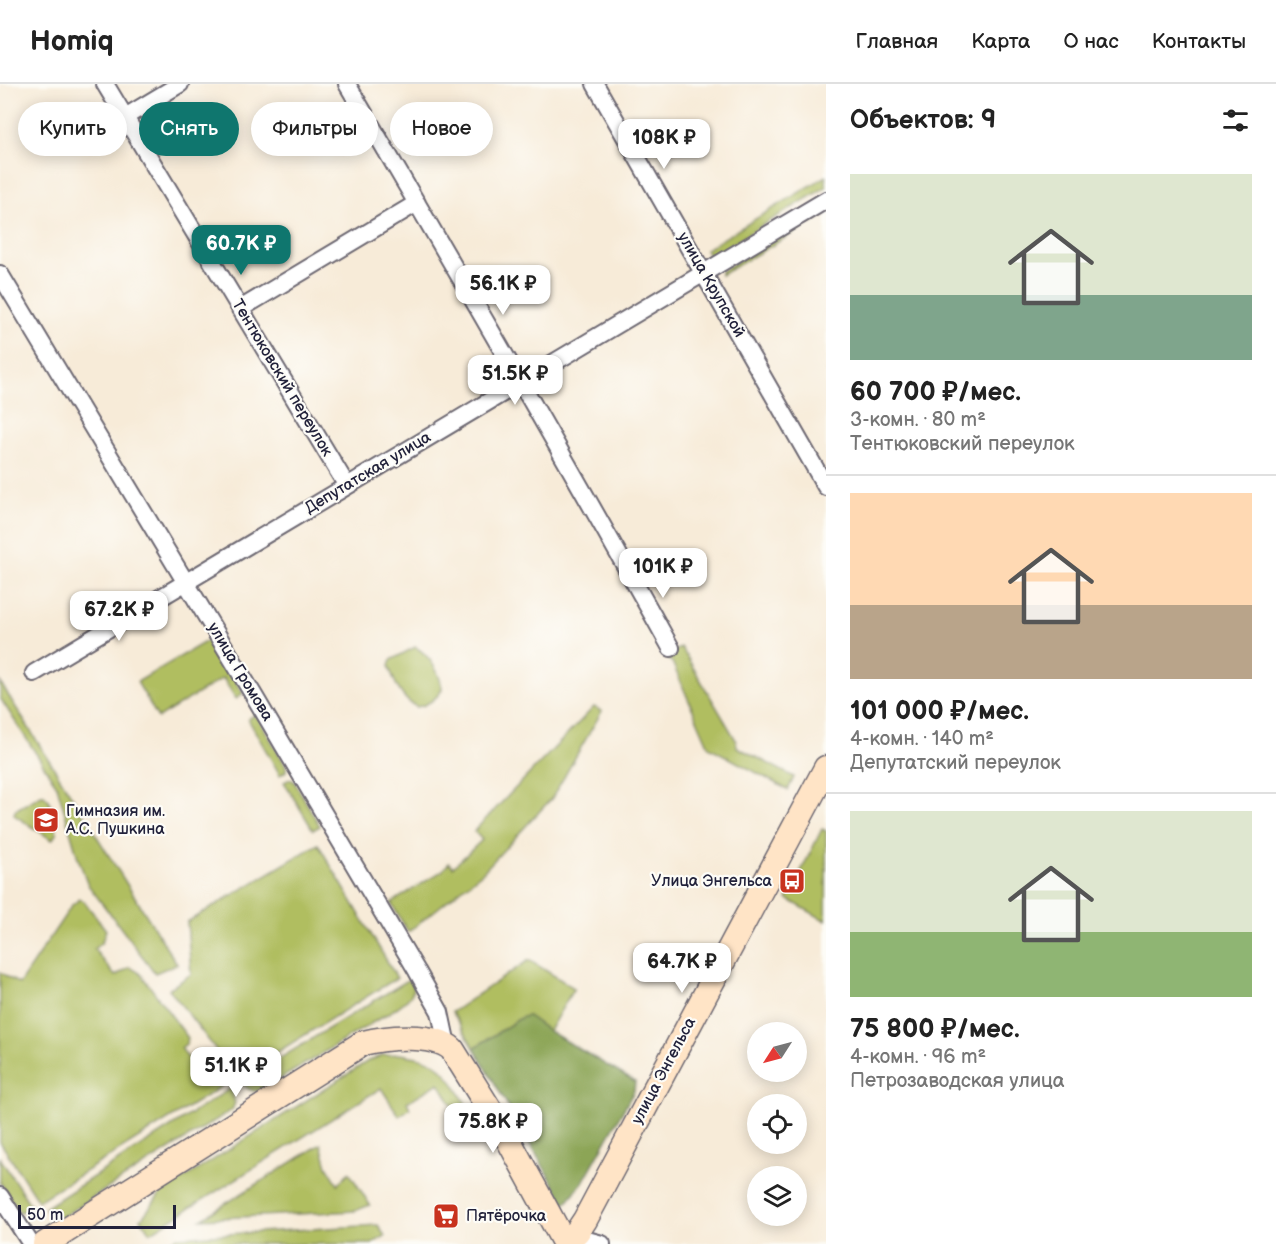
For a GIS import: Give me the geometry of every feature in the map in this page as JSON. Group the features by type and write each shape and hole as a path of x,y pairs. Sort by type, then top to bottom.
{"street":[{"name":"Тентюковский переулок","path":"105,84 116,102"},
{"path":"127,116 180,84"},
{"path":"347,84 521,382 671,648"},
{"name":"улица Крупской","path":"595,84 826,487"},
{"name":"Тентюковский переулок","path":"127,120 347,486"},
{"name":"Депутатская улица","path":"34,673 826,200"},
{"path":"240,309 417,202"},
{"name":"улица Громова","path":"0,274 186,581 417,971 440,1012 447,1045"},
{"name":"улица Энгельса","path":"564,1243 577,1232 585,1220 826,768"},
{"path":"45,1244 363,1042 381,1038 424,1039 447,1045 467,1071 508,1138 564,1243 587,1240 602,1244"},
{"path":"0,1196 31,1244"}],"green space":[{"path":"826,176 826,187 714,255 708,254 706,249"},
{"path":"826,208 826,214 721,275 721,271"},
{"path":"210,639 243,693 236,699 223,678 158,718 137,682"},
{"path":"415,647 425,654 433,665 442,690 431,701 417,707 402,695 389,666 391,660"},
{"path":"681,647 736,740 737,747 794,777 788,790 709,747 672,662 664,657"},
{"path":"0,682 177,964 155,973 88,885 57,786 0,698"},
{"path":"594,707 602,711 552,798 483,872 408,932 391,903 442,871 449,863 453,867 482,840 474,831"},
{"path":"256,714 286,766 286,771 280,775 248,719"},
{"path":"290,779 294,781 320,826 313,830 284,782"},
{"path":"43,794 49,800 57,833 52,840 14,815 15,810"},
{"path":"822,829 826,831 826,921 787,899"},
{"path":"318,844 397,978 237,1077 169,989 191,974 187,922"},
{"path":"80,899 106,930 102,942 94,949 115,976 130,967 140,973 188,1038 186,1044 181,1048 198,1072 209,1067 224,1085 38,1201 0,1142 0,972 19,984 72,905"},
{"path":"529,960 574,988 549,1031 528,1016 522,1017 474,1048 452,1012"},
{"path":"413,977 410,996 395,1009 262,1090 250,1090 241,1082"},
{"path":"528,1016 635,1082 634,1091 583,1182 565,1204 474,1048 522,1017"},
{"path":"400,1054 428,1061 443,1071 456,1088 484,1137 479,1144 473,1142 439,1083 407,1102 410,1108 399,1116 381,1088 150,1233 141,1219 161,1193 368,1061 383,1055"},
{"path":"231,1088 235,1103 232,1110 54,1222 45,1208"},
{"path":"321,1144 327,1166 338,1184 349,1172 370,1205 355,1211 201,1219"},
{"path":"0,1158 31,1206 20,1213 0,1182"},
{"path":"378,1225 385,1236 372,1244 164,1244 176,1237"}],"place":[{"name":"Гимназия им. А.С. Пушкина","path":"46,820"},
{"name":"Улица Энгельса","path":"792,881"},
{"name":"Пятёрочка","path":"446,1216"}]}
